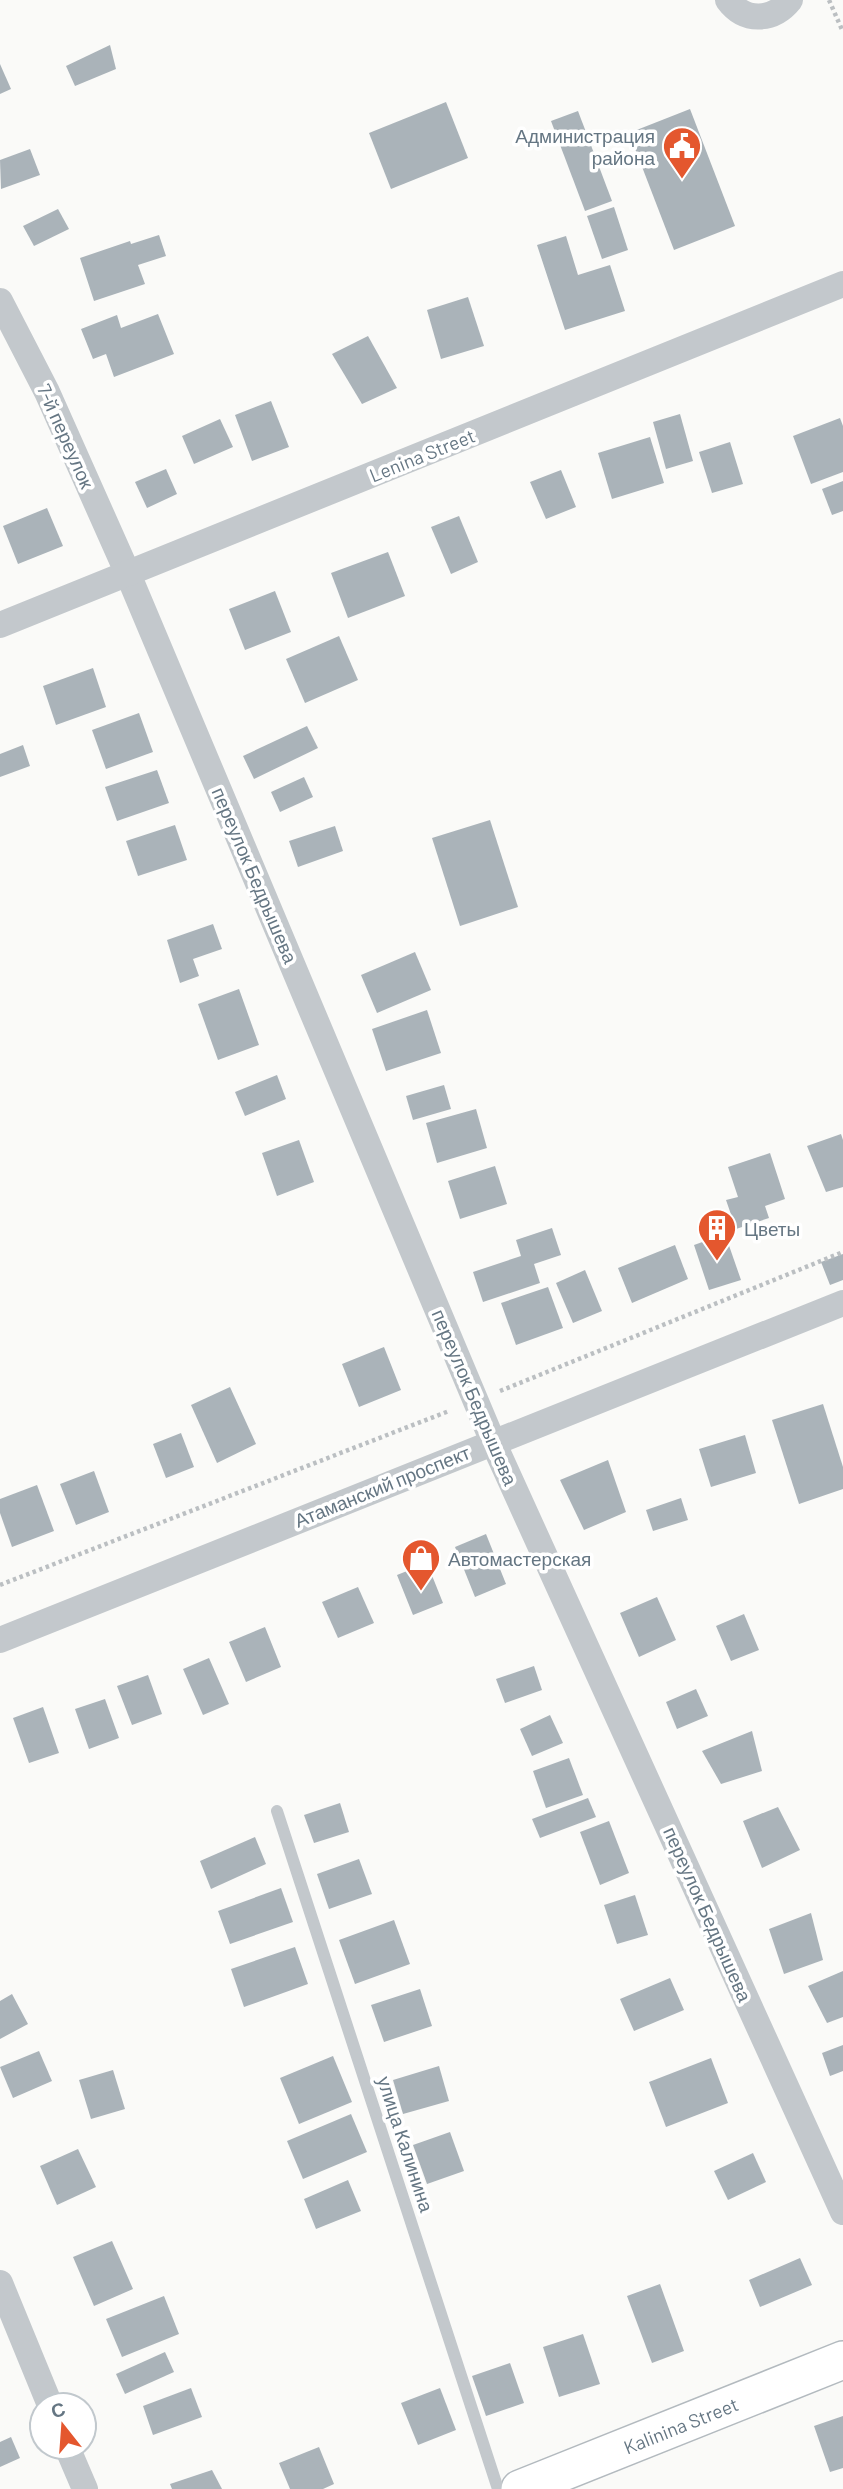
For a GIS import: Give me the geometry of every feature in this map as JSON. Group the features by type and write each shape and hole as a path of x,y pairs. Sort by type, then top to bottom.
{"main road":[{"name":"Kalinina Street","path":"520,2489 843,2360"}],"street":[{"path":"728,0 738,12 757,16 773,15 790,0"},
{"name":"Lenina Street","path":"0,625 843,284"},
{"name":"7-й переулок","path":"0,301 47,392 128,574"},
{"name":"переулок Бедрышева","path":"128,574 493,1442 843,2212"},
{"name":"Атаманский проспект","path":"0,1640 843,1303"},
{"path":"0,2283 44,2391"},
{"path":"73,2461 85,2489"}],"lane":[{"name":"улица Калинина","path":"277,1811 498,2489"}],"path":[{"path":"829,0 843,32"},
{"path":"0,1585 476,1401 843,1252"}],"building":[{"path":"110,45 116,69 75,86 66,66"},
{"path":"0,64 11,89 0,94"},
{"path":"446,102 468,158 391,189 369,133"},
{"name":"Администрация района","path":"690,109 735,226 674,250 629,133"},
{"path":"578,111 612,201 585,211 551,121"},
{"path":"30,149 40,175 1,189 0,160"},
{"path":"614,207 628,250 602,259 587,216"},
{"path":"58,209 69,229 34,246 23,226"},
{"path":"159,235 166,256 138,265 145,284 94,301 80,258 130,241 131,244"},
{"path":"566,236 578,275 610,265 625,311 565,330 537,245"},
{"path":"468,297 484,346 441,359 427,310"},
{"path":"158,314 174,354 114,377 106,354 93,359 81,329 117,315 121,328"},
{"path":"368,336 397,388 362,404 332,354"},
{"path":"271,401 289,447 252,461 235,415"},
{"path":"680,414 693,461 666,469 653,422"},
{"path":"840,418 843,426 843,472 811,484 793,436"},
{"path":"220,419 233,447 194,464 182,436"},
{"path":"650,437 664,483 612,499 598,453"},
{"path":"730,442 743,484 712,493 699,452"},
{"path":"166,469 177,494 147,508 135,482"},
{"path":"561,470 576,507 546,519 530,482"},
{"path":"843,481 843,511 832,515 822,489"},
{"path":"47,508 63,546 18,564 3,526"},
{"path":"459,516 478,562 451,574 431,527"},
{"path":"388,552 405,596 348,618 331,573"},
{"path":"275,591 291,632 245,650 229,609"},
{"path":"339,636 358,680 305,703 286,659"},
{"path":"93,668 106,707 56,725 43,686"},
{"path":"139,713 153,752 106,769 92,730"},
{"path":"307,726 318,748 254,779 243,756"},
{"path":"23,745 30,766 0,777 0,754"},
{"path":"157,770 169,803 117,821 105,787"},
{"path":"304,777 313,797 280,812 271,792"},
{"path":"490,820 518,907 460,926 432,838"},
{"path":"175,825 187,860 138,876 126,841"},
{"path":"335,826 343,851 298,867 289,841"},
{"path":"213,924 222,949 193,959 199,976 180,983 167,940"},
{"path":"415,952 431,990 377,1013 361,975"},
{"path":"239,989 259,1045 218,1060 198,1004"},
{"path":"427,1010 441,1053 386,1071 372,1029"},
{"path":"277,1075 286,1099 245,1116 235,1092"},
{"path":"444,1085 451,1109 413,1120 406,1096"},
{"path":"476,1109 487,1148 437,1163 426,1123"},
{"path":"841,1134 843,1187 826,1192 807,1146"},
{"path":"299,1140 314,1182 277,1196 262,1153"},
{"path":"770,1153 785,1199 765,1206 769,1218 736,1229 726,1200 738,1197 728,1167"},
{"path":"495,1166 507,1204 460,1219 448,1181"},
{"path":"552,1228 561,1255 534,1264 540,1283 483,1302 473,1272 521,1256 516,1240"},
{"name":"Цветы","path":"725,1234 741,1280 709,1290 694,1245"},
{"path":"675,1245 688,1279 632,1303 618,1268"},
{"path":"843,1254 843,1280 830,1285 821,1262"},
{"path":"585,1270 602,1311 573,1323 556,1283"},
{"path":"548,1287 563,1328 516,1345 501,1303"},
{"path":"384,1347 401,1390 359,1407 342,1364"},
{"path":"230,1387 256,1444 217,1463 191,1405"},
{"path":"823,1404 843,1467 843,1489 799,1504 772,1420"},
{"path":"181,1433 194,1467 166,1478 153,1444"},
{"path":"745,1435 756,1473 711,1487 699,1449"},
{"path":"608,1460 626,1512 584,1530 560,1480"},
{"path":"94,1471 109,1512 76,1525 60,1484"},
{"path":"37,1485 54,1531 12,1547 0,1513 0,1499"},
{"path":"681,1498 688,1520 653,1531 646,1510"},
{"path":"486,1534 506,1584 475,1597 455,1547"},
{"path":"427,1563 443,1603 413,1615 397,1575"},
{"path":"358,1587 374,1623 338,1638 322,1602"},
{"path":"657,1597 676,1640 639,1657 620,1613"},
{"path":"744,1614 759,1650 731,1661 716,1626"},
{"path":"265,1627 281,1667 246,1682 229,1642"},
{"path":"209,1658 229,1704 203,1715 183,1669"},
{"path":"534,1666 542,1690 505,1703 496,1679"},
{"path":"148,1675 162,1714 132,1725 117,1686"},
{"path":"696,1689 708,1716 677,1729 666,1702"},
{"path":"105,1699 119,1738 89,1749 75,1709"},
{"path":"43,1707 59,1753 29,1763 13,1718"},
{"path":"550,1715 563,1743 532,1756 520,1729"},
{"path":"752,1731 762,1771 721,1784 702,1751"},
{"path":"569,1758 583,1795 546,1808 533,1771"},
{"path":"588,1798 596,1817 540,1838 532,1819"},
{"path":"340,1803 349,1832 314,1843 304,1815"},
{"path":"778,1807 800,1850 762,1868 743,1821"},
{"path":"609,1821 629,1873 600,1885 580,1832"},
{"path":"255,1837 266,1864 211,1889 200,1861"},
{"path":"359,1859 372,1894 329,1909 317,1874"},
{"path":"281,1888 293,1922 230,1944 218,1911"},
{"path":"635,1895 648,1935 617,1944 604,1905"},
{"path":"811,1913 823,1960 784,1974 769,1929"},
{"path":"394,1920 410,1964 355,1984 339,1940"},
{"path":"295,1947 308,1984 244,2007 231,1969"},
{"path":"843,1971 843,2017 827,2023 808,1986"},
{"path":"670,1978 684,2010 634,2031 620,1999"},
{"path":"420,1989 432,2026 384,2042 371,2005"},
{"path":"12,1994 28,2024 0,2039 0,2001"},
{"path":"843,2045 843,2071 830,2076 822,2053"},
{"path":"39,2051 52,2081 13,2098 0,2067"},
{"path":"333,2056 352,2102 299,2124 280,2078"},
{"path":"711,2058 728,2103 666,2127 649,2082"},
{"path":"439,2066 449,2101 403,2114 393,2080"},
{"path":"113,2070 125,2109 91,2119 79,2080"},
{"path":"351,2114 367,2152 303,2179 287,2141"},
{"path":"450,2132 464,2171 427,2184 413,2145"},
{"path":"78,2149 96,2187 57,2205 40,2166"},
{"path":"753,2153 766,2182 728,2200 714,2171"},
{"path":"348,2180 361,2211 316,2229 304,2199"},
{"path":"112,2241 133,2289 94,2306 73,2257"},
{"path":"800,2258 812,2285 760,2307 749,2280"},
{"path":"660,2284 684,2351 652,2363 627,2296"},
{"path":"164,2296 179,2334 122,2357 106,2319"},
{"path":"583,2334 600,2384 559,2397 543,2347"},
{"path":"165,2352 174,2372 125,2394 116,2374"},
{"path":"510,2363 524,2403 486,2416 472,2376"},
{"path":"191,2388 202,2417 153,2435 143,2406"},
{"path":"440,2388 456,2430 418,2445 401,2403"},
{"path":"843,2416 843,2468 830,2472 814,2426"},
{"path":"11,2437 20,2458 0,2467 0,2442"},
{"path":"319,2447 334,2484 323,2489 290,2489 279,2463"},
{"path":"212,2470 222,2489 172,2489 170,2484"}],"place":[{"name":"Администрация района","path":"682,180"},
{"name":"Цветы","path":"717,1262"},
{"name":"Автомастерская","path":"421,1592"}]}
